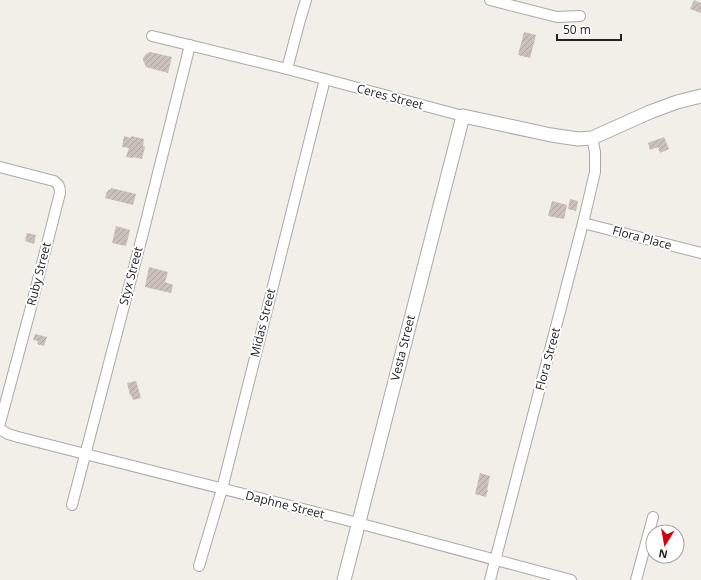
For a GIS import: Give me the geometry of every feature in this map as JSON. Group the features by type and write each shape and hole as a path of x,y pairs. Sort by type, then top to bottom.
{"street":[{"path":"287,70 306,0"},
{"path":"490,0 557,17 580,16"},
{"name":"Ceres Street","path":"152,36 325,79 463,116 578,139 592,138"},
{"name":"Styx Street","path":"72,505 190,45"},
{"name":"Midas Street","path":"199,566 222,489 325,79"},
{"path":"592,138 657,110 678,102 701,96"},
{"name":"Vesta Street","path":"344,580 463,116"},
{"name":"Flora Street","path":"490,580 595,172 595,152 592,138"},
{"name":"Ruby Street","path":"0,167 54,181 60,188 30,311 0,423"},
{"name":"Flora Place","path":"583,223 701,254"},
{"name":"Daphne Street","path":"0,429 8,434 18,437 571,580"},
{"path":"636,580 653,517"}],"building":[{"path":"694,0 701,3 701,13 690,9"},
{"path":"524,32 536,35 530,58 518,55"},
{"path":"150,52 172,57 168,73 146,67 143,58"},
{"path":"124,136 144,139 143,146 145,147 142,159 126,157 129,148 122,147"},
{"path":"664,137 669,149 660,153 658,147 650,150 648,143"},
{"path":"111,188 136,194 133,205 105,198 107,191 108,192"},
{"path":"570,199 578,201 576,211 568,209"},
{"path":"552,201 567,205 564,219 548,216"},
{"path":"116,226 130,230 126,246 112,243"},
{"path":"27,233 36,235 34,244 25,241"},
{"path":"149,267 168,272 165,282 173,285 171,293 145,287"},
{"path":"35,334 47,337 44,346 37,344 38,341 33,340"},
{"path":"136,381 141,398 133,400 127,383"},
{"path":"480,473 490,476 486,497 475,494"}]}
